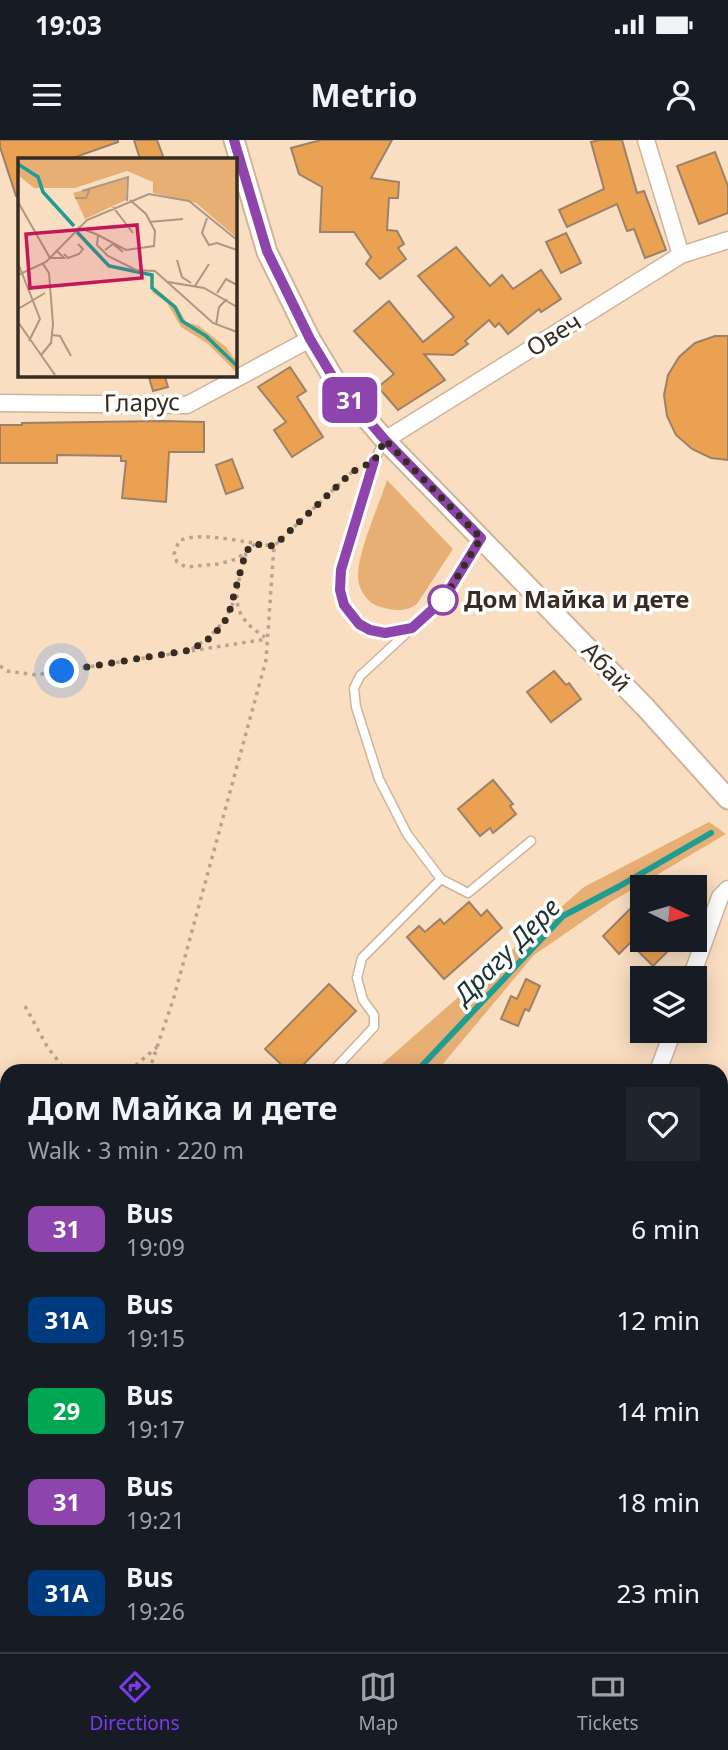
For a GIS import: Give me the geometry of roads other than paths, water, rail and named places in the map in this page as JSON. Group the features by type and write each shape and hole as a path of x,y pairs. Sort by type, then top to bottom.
{"street":[{"name":"Абай","path":"234,140 267,251 310,339 337,384 385,440 645,707 728,799"},
{"path":"646,140 681,255"},
{"name":"Овеч","path":"385,440 681,255 728,240"},
{"name":"Гларус","path":"0,403 187,405 310,339"},
{"path":"695,966 720,897 728,890"},
{"path":"661,1064 668,1043"}],"lane":[{"path":"385,440 374,461 341,570 340,590 344,605 359,624 370,630 385,633 412,628"},
{"path":"481,538 443,600 360,676 354,688 356,707 379,779 407,834 441,879 468,893 531,841"},
{"path":"340,1064 374,1027 374,1015 363,1000 358,978 362,958 441,879"}],"waterway":[{"name":"Драгу Дере","path":"424,1064 563,916 711,833"}],"place":[{"name":"Дом Майка и дете","path":"443,600"}]}
